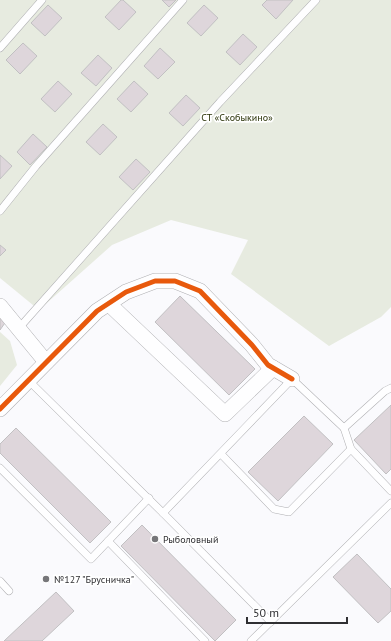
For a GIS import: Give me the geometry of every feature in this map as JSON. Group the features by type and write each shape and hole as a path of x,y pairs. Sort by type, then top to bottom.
{"street":[{"path":"0,409 97,311 126,292 155,281 175,281 200,291 252,345 268,365 292,379"},
{"path":"109,304 225,414 273,368"},
{"path":"0,306 46,362"}],"lane":[{"path":"0,48 42,0"},
{"path":"0,211 36,166 182,0"},
{"path":"19,328 220,102 316,0"},
{"path":"164,513 292,379 344,428 351,449 391,491"},
{"path":"28,380 149,498 271,622"},
{"path":"344,428 385,391 391,388"},
{"path":"221,454 274,509 289,512 351,449"},
{"path":"0,468 91,559 149,498"},
{"path":"251,641 391,503"},
{"path":"108,541 205,641"},
{"path":"0,581 9,590"}],"green space":[{"name":"СТ «Скобыкино»","path":"0,0 391,0 391,307 381,317 329,346 231,274 248,240 171,220 112,245 39,310 0,278"},
{"path":"0,332 10,341 17,365 0,386"}],"building":[{"path":"121,0 123,0 136,12 119,30 105,17"},
{"path":"162,0 176,0 169,7"},
{"path":"267,0 293,0 276,19 262,5"},
{"path":"48,5 62,18 45,36 31,23"},
{"path":"204,5 218,18 201,36 187,23"},
{"path":"243,34 257,47 240,65 226,52"},
{"path":"23,43 37,56 20,74 6,60"},
{"path":"160,48 175,62 158,79 144,66"},
{"path":"98,55 112,68 96,86 81,73"},
{"path":"58,81 72,94 55,112 41,99"},
{"path":"134,81 148,94 131,112 117,99"},
{"path":"186,95 200,108 183,126 169,113"},
{"path":"103,124 117,137 100,155 86,142"},
{"path":"33,134 47,147 30,165 17,152"},
{"path":"0,155 12,166 0,179"},
{"path":"136,159 150,172 133,190 119,177"},
{"path":"0,245 6,250 0,256"},
{"path":"180,296 255,369 229,395 155,322"},
{"path":"0,315 7,320 0,330"},
{"path":"391,405 391,469 386,474 354,440"},
{"path":"304,416 333,444 278,501 248,472"},
{"path":"16,428 111,522 90,543 0,453 0,444"},
{"path":"142,525 236,620 215,641 121,546"},
{"path":"357,554 391,589 391,611 378,623 333,577"},
{"path":"56,592 74,611 42,641 4,641"}],"cycle path":[{"path":"0,409 97,311 126,292 155,281 175,281 200,291 252,345 268,365 292,379"}],"place":[{"name":"Рыболовный","path":"155,539"},
{"name":"№127 \"Брусничка\"","path":"46,579"}]}
